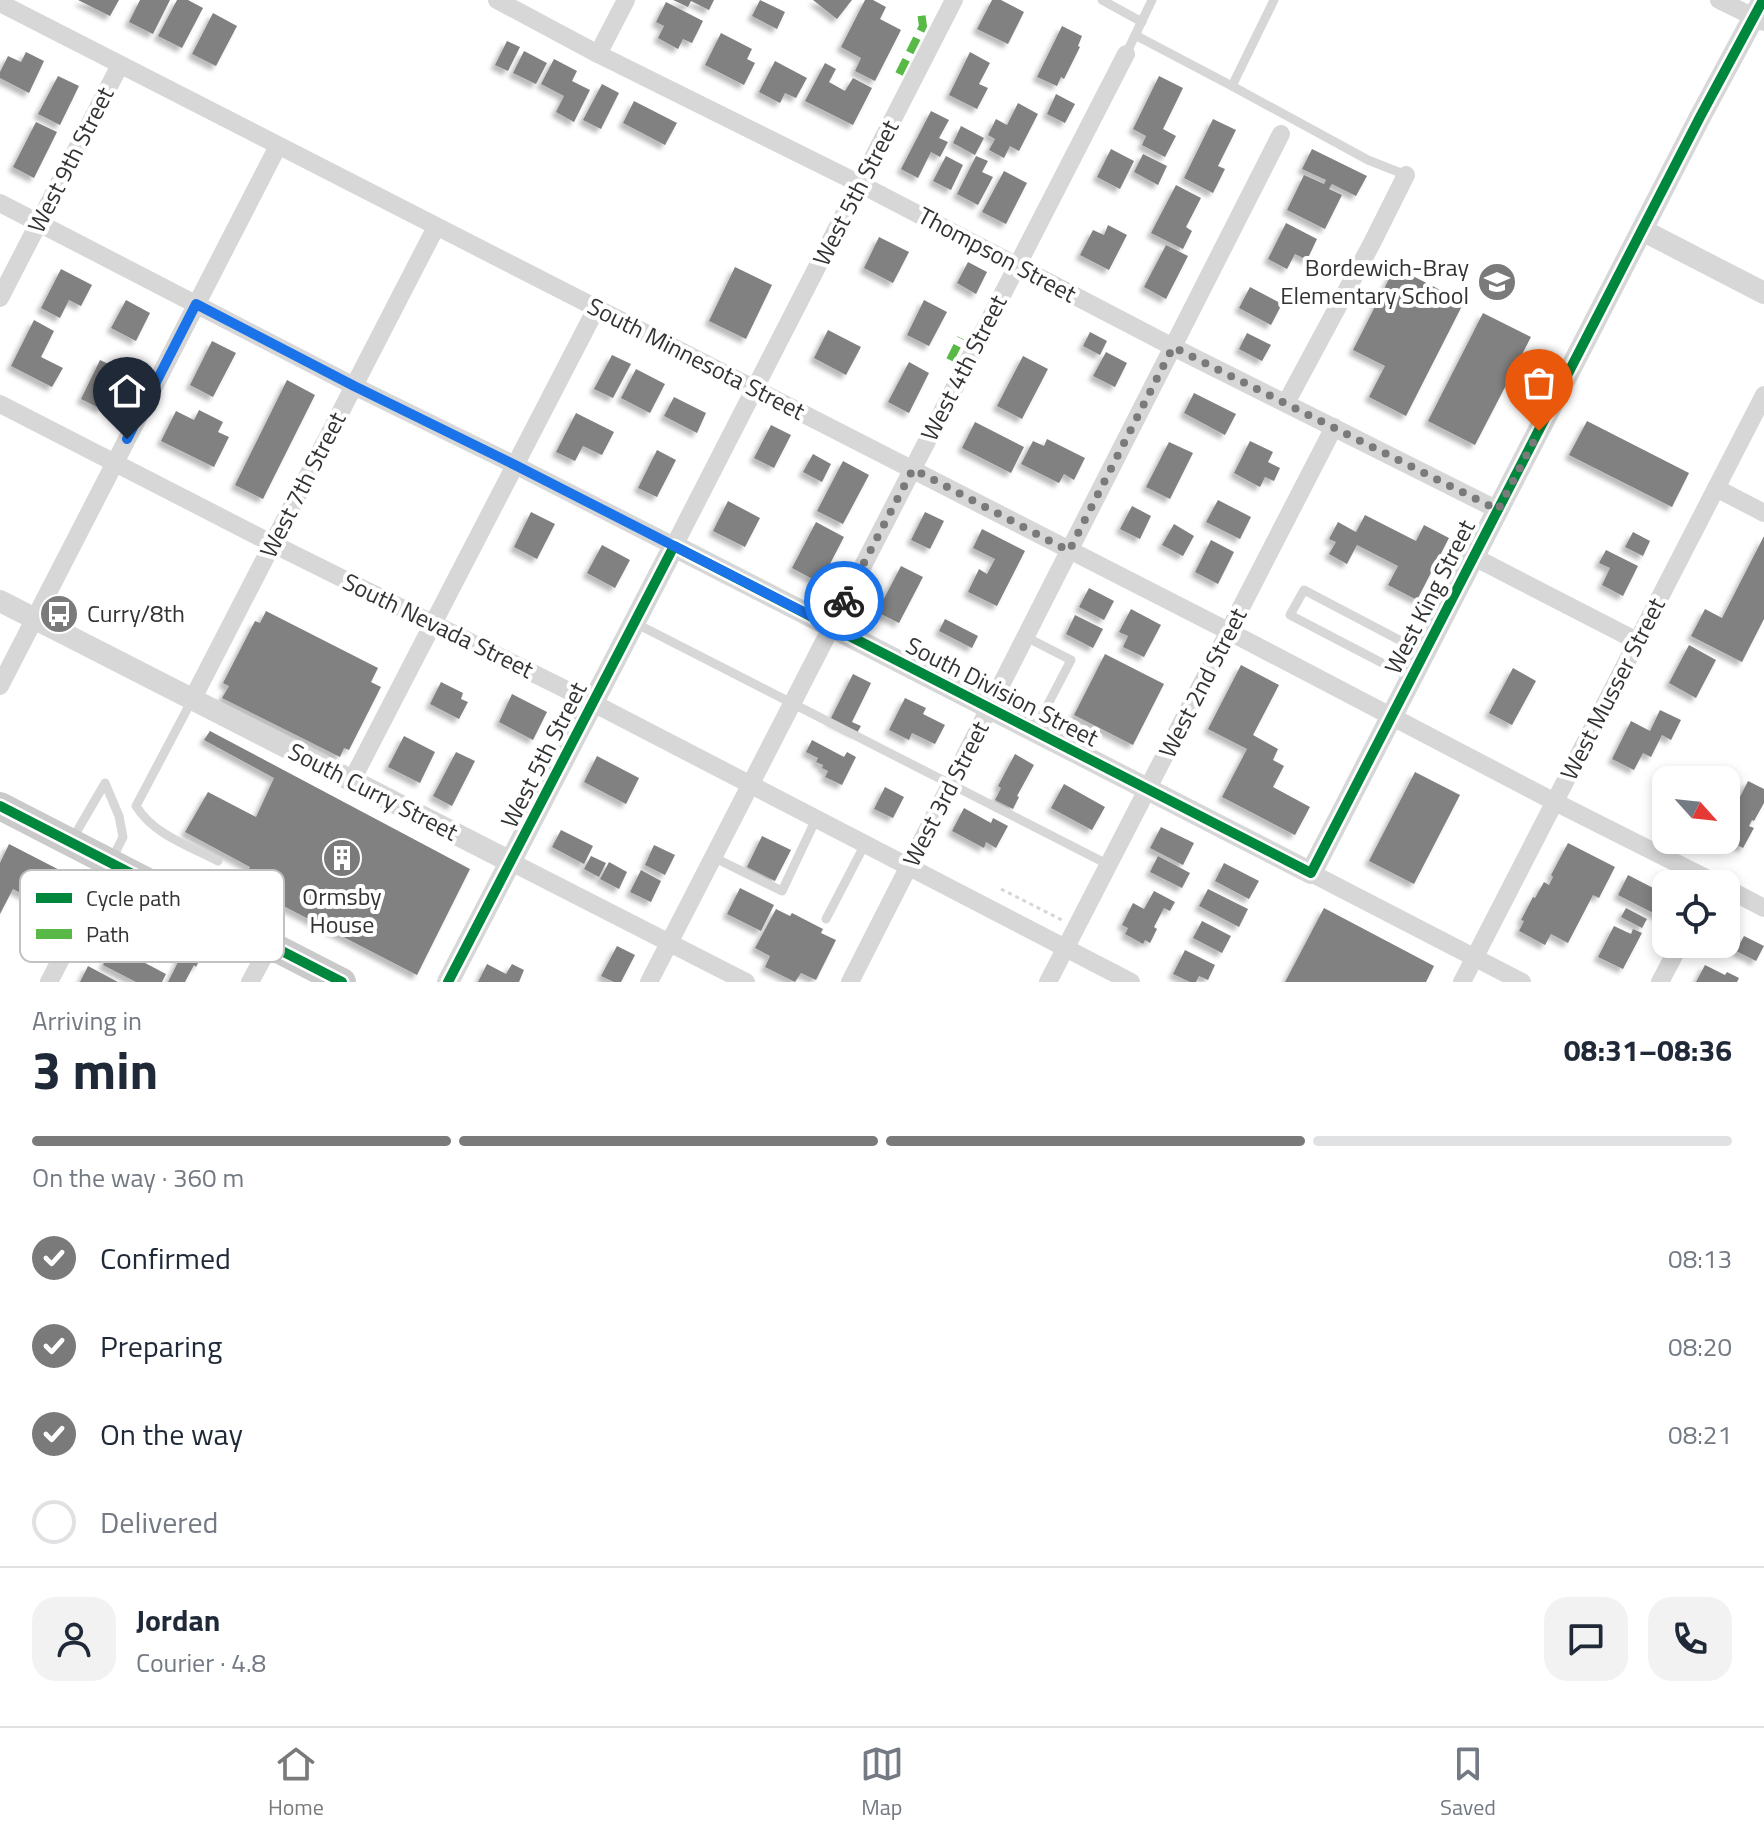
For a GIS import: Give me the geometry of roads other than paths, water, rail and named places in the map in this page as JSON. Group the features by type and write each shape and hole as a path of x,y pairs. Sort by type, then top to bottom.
{"main road":[{"path":"0,806 126,870"},
{"path":"284,952 342,982"}],"street":[{"name":"Thompson Street","path":"497,0 1498,510"},
{"path":"598,54 626,0"},
{"path":"1719,0 1760,13"},
{"name":"South Minnesota Street","path":"0,3 1689,870"},
{"name":"West 5th Street","path":"448,982 860,184 947,3"},
{"name":"West King Street","path":"1311,873 1642,230 1760,13"},
{"name":"West 4th Street","path":"649,982 1126,54"},
{"name":"West 9th Street","path":"0,298 120,65"},
{"name":"West 3rd Street","path":"850,982 1281,134"},
{"path":"0,686 278,146"},
{"path":"1286,403 1406,175"},
{"name":"South Division Street","path":"0,203 1311,873"},
{"name":"West 7th Street","path":"192,700 436,227"},
{"path":"1642,230 1764,293"},
{"path":"351,782 597,307"},
{"name":"West Musser Street","path":"1462,982 1764,395"},
{"name":"South Nevada Street","path":"0,404 593,703 1131,982"},
{"name":"West 2nd Street","path":"1048,982 1334,427"},
{"path":"1716,488 1764,513"},
{"path":"1474,557 1637,641"},
{"name":"South Curry Street","path":"0,601 746,982"},
{"path":"107,870 111,862"},
{"path":"1311,873 1522,982"},
{"name":"South Minnesota Street","path":"1740,896 1764,908"},
{"path":"1660,982 1673,958"},
{"path":"49,982 59,962"},
{"path":"250,982 261,962"}],"lane":[{"path":"1102,0 1142,22"},
{"path":"1126,54 1152,0"},
{"path":"1232,86 1274,0"},
{"path":"1135,35 1368,160 1406,175"},
{"path":"1411,678 1290,615 1304,590 1424,654"},
{"path":"635,623 1109,865"},
{"path":"1026,637 1071,660 1034,731"},
{"path":"192,700 136,806 143,817 163,833 218,861"},
{"path":"70,842 105,783 119,816 123,837 111,862"},
{"path":"713,857 782,891 816,819"},
{"path":"826,919 865,844"}],"place":[{"name":"Bordewich-Bray Elementary School","path":"1497,282"},
{"name":"Curry/8th","path":"59,614"},
{"name":"Ormsby House","path":"342,858"}]}
